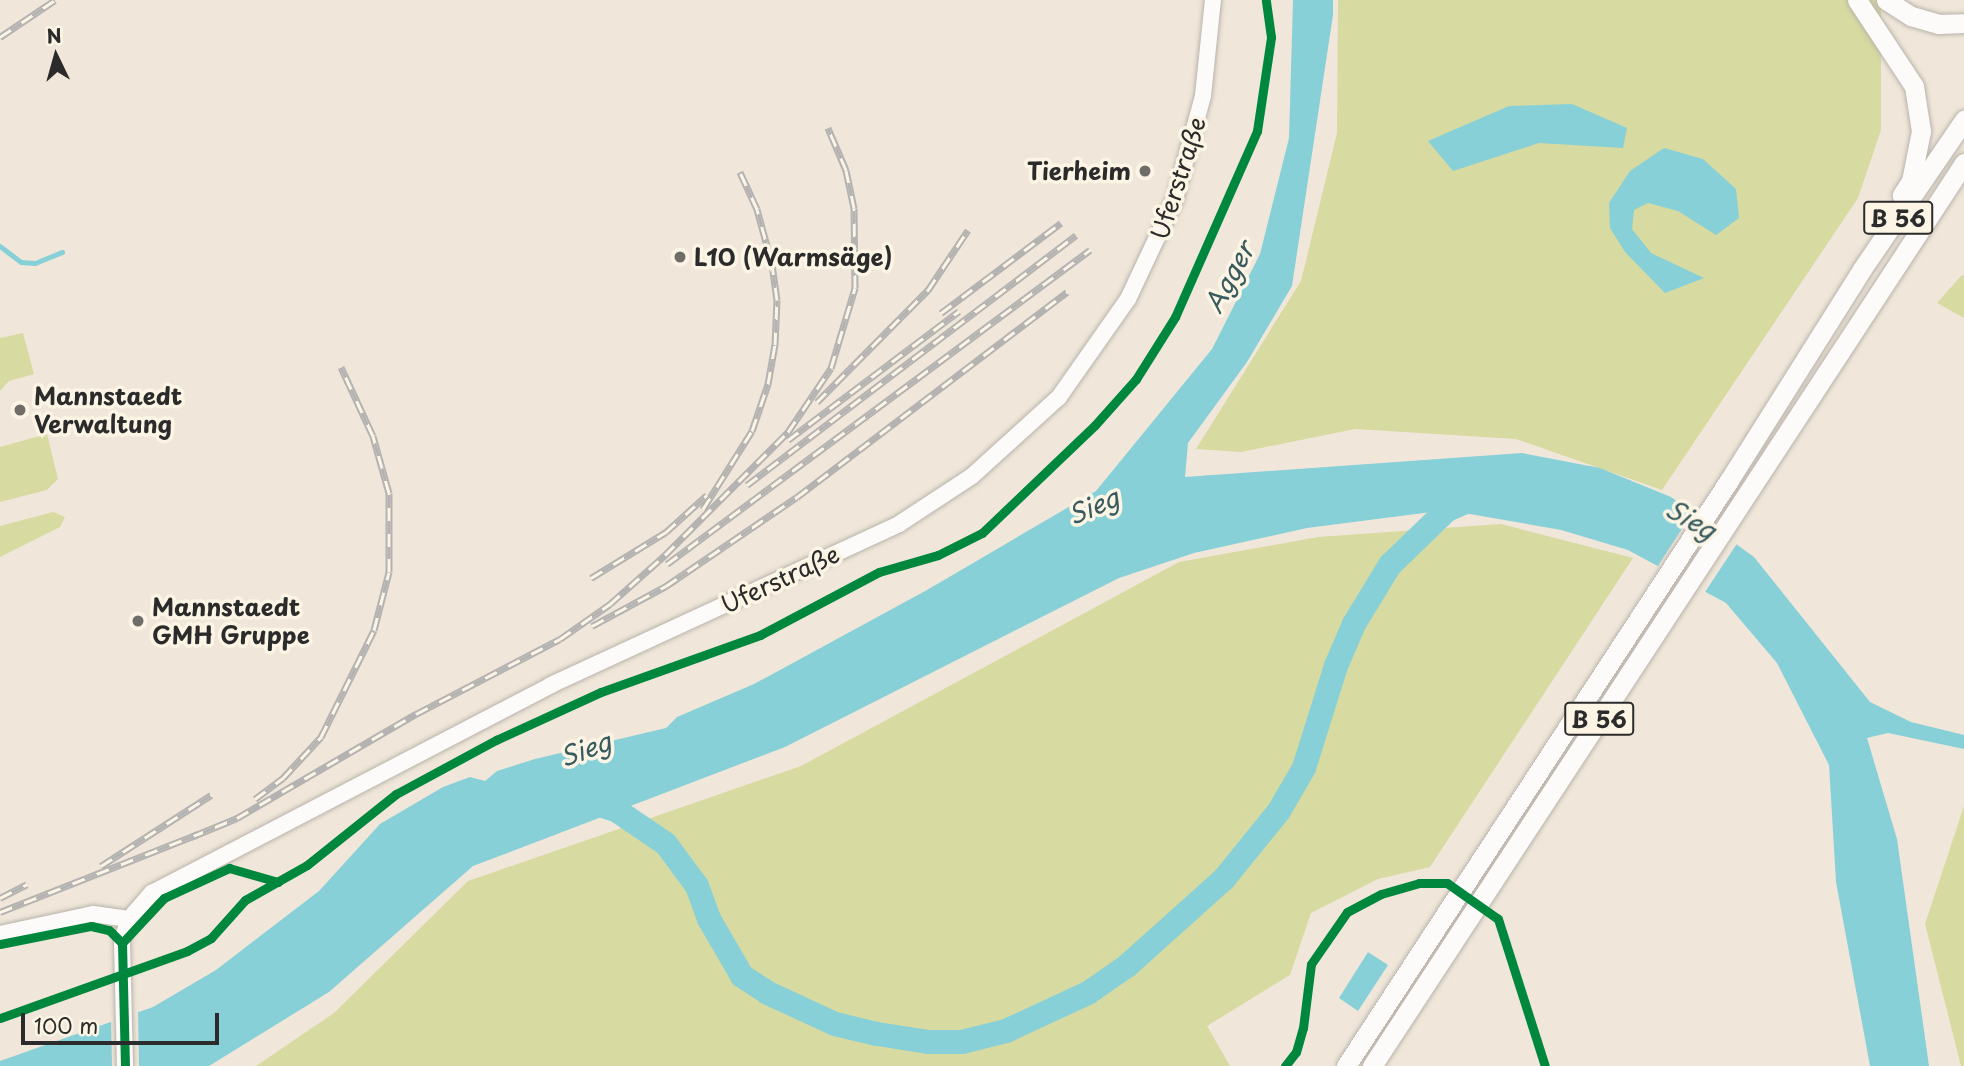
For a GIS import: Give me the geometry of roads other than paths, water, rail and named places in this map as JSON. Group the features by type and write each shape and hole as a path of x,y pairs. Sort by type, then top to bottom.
{"highway":[{"path":"1857,0 1913,86 1921,131 1911,181 1862,269"},
{"path":"1886,0 1911,16 1939,24 1964,23"},
{"name":"B 56","path":"1346,1066 1728,482 1862,269 1964,120"},
{"name":"B 56","path":"1372,1066 1964,163"},
{"path":"1893,275 1920,249 1964,189"}],"street":[{"name":"Uferstraße","path":"129,919 145,899 168,884 551,685 899,524 972,477 1059,397 1128,299 1154,251 1190,152 1205,82 1213,0"},
{"path":"0,934 93,914 129,919 122,951 125,1066"}],"water":[{"name":"Sieg","path":"1293,0 1333,0 1333,15 1292,286 1247,362 1188,443 1185,477 1522,453 1600,468 1671,497 1754,557 1870,702 1911,722 1964,735 1964,749 1888,733 1867,738 1897,839 1929,1066 1870,1066 1836,882 1829,765 1777,663 1726,603 1628,550 1561,530 1447,510 1307,528 1194,553 1119,578 785,747 473,866 329,992 209,1066 0,1066 0,1061 153,1007 216,970 319,891 380,824 443,787 470,777 485,781 497,771 535,759 666,728 677,717 754,684 927,590 1096,491 1212,349 1260,254 1289,138"},
{"path":"1572,104 1627,128 1623,148 1539,143 1453,171 1428,141 1509,106"},
{"path":"1664,148 1703,159 1736,189 1739,218 1716,235 1678,211 1648,203 1634,210 1632,229 1651,253 1704,278 1665,293 1625,252 1610,228 1609,203 1630,171"},
{"path":"1368,952 1388,965 1358,1011 1339,998"}],"waterway":[{"path":"0,246 21,262 35,263 62,252"},
{"path":"586,801 616,810 666,844 697,886 709,919 742,976 768,993 835,1024 877,1034 929,1042 962,1042 1006,1031 1088,993 1127,966 1224,879 1279,811 1304,768 1336,666 1354,624 1390,565 1447,510 1475,498"}],"railway":[{"path":"0,37 55,0"},
{"path":"191,837 237,818 416,714 560,639 610,604 665,555 788,432 831,368 855,288 854,208 846,170 828,128"},
{"path":"703,509 752,431 768,384 775,345 777,300 772,264 757,209 740,172"},
{"path":"941,313 1061,223"},
{"path":"817,402 928,290 968,230"},
{"path":"747,485 1076,235"},
{"path":"667,564 1090,250"},
{"path":"592,626 666,586 797,497 1067,292"},
{"path":"788,440 959,311"},
{"path":"255,799 283,778 321,737 374,630 389,572 389,493 373,436 341,367"},
{"path":"591,578 666,532 707,495"},
{"path":"101,866 211,795"},
{"path":"0,912 198,834"},
{"path":"0,898 27,884"}],"place":[{"name":"Tierheim","path":"1145,171"},
{"name":"L10 (Warmsäge)","path":"680,257"},
{"name":"Mannstaedt Verwaltung","path":"20,410"},
{"name":"Mannstaedt GMH Gruppe","path":"138,621"}],"water label":[{"name":"Agger","path":"1229,277"}]}
